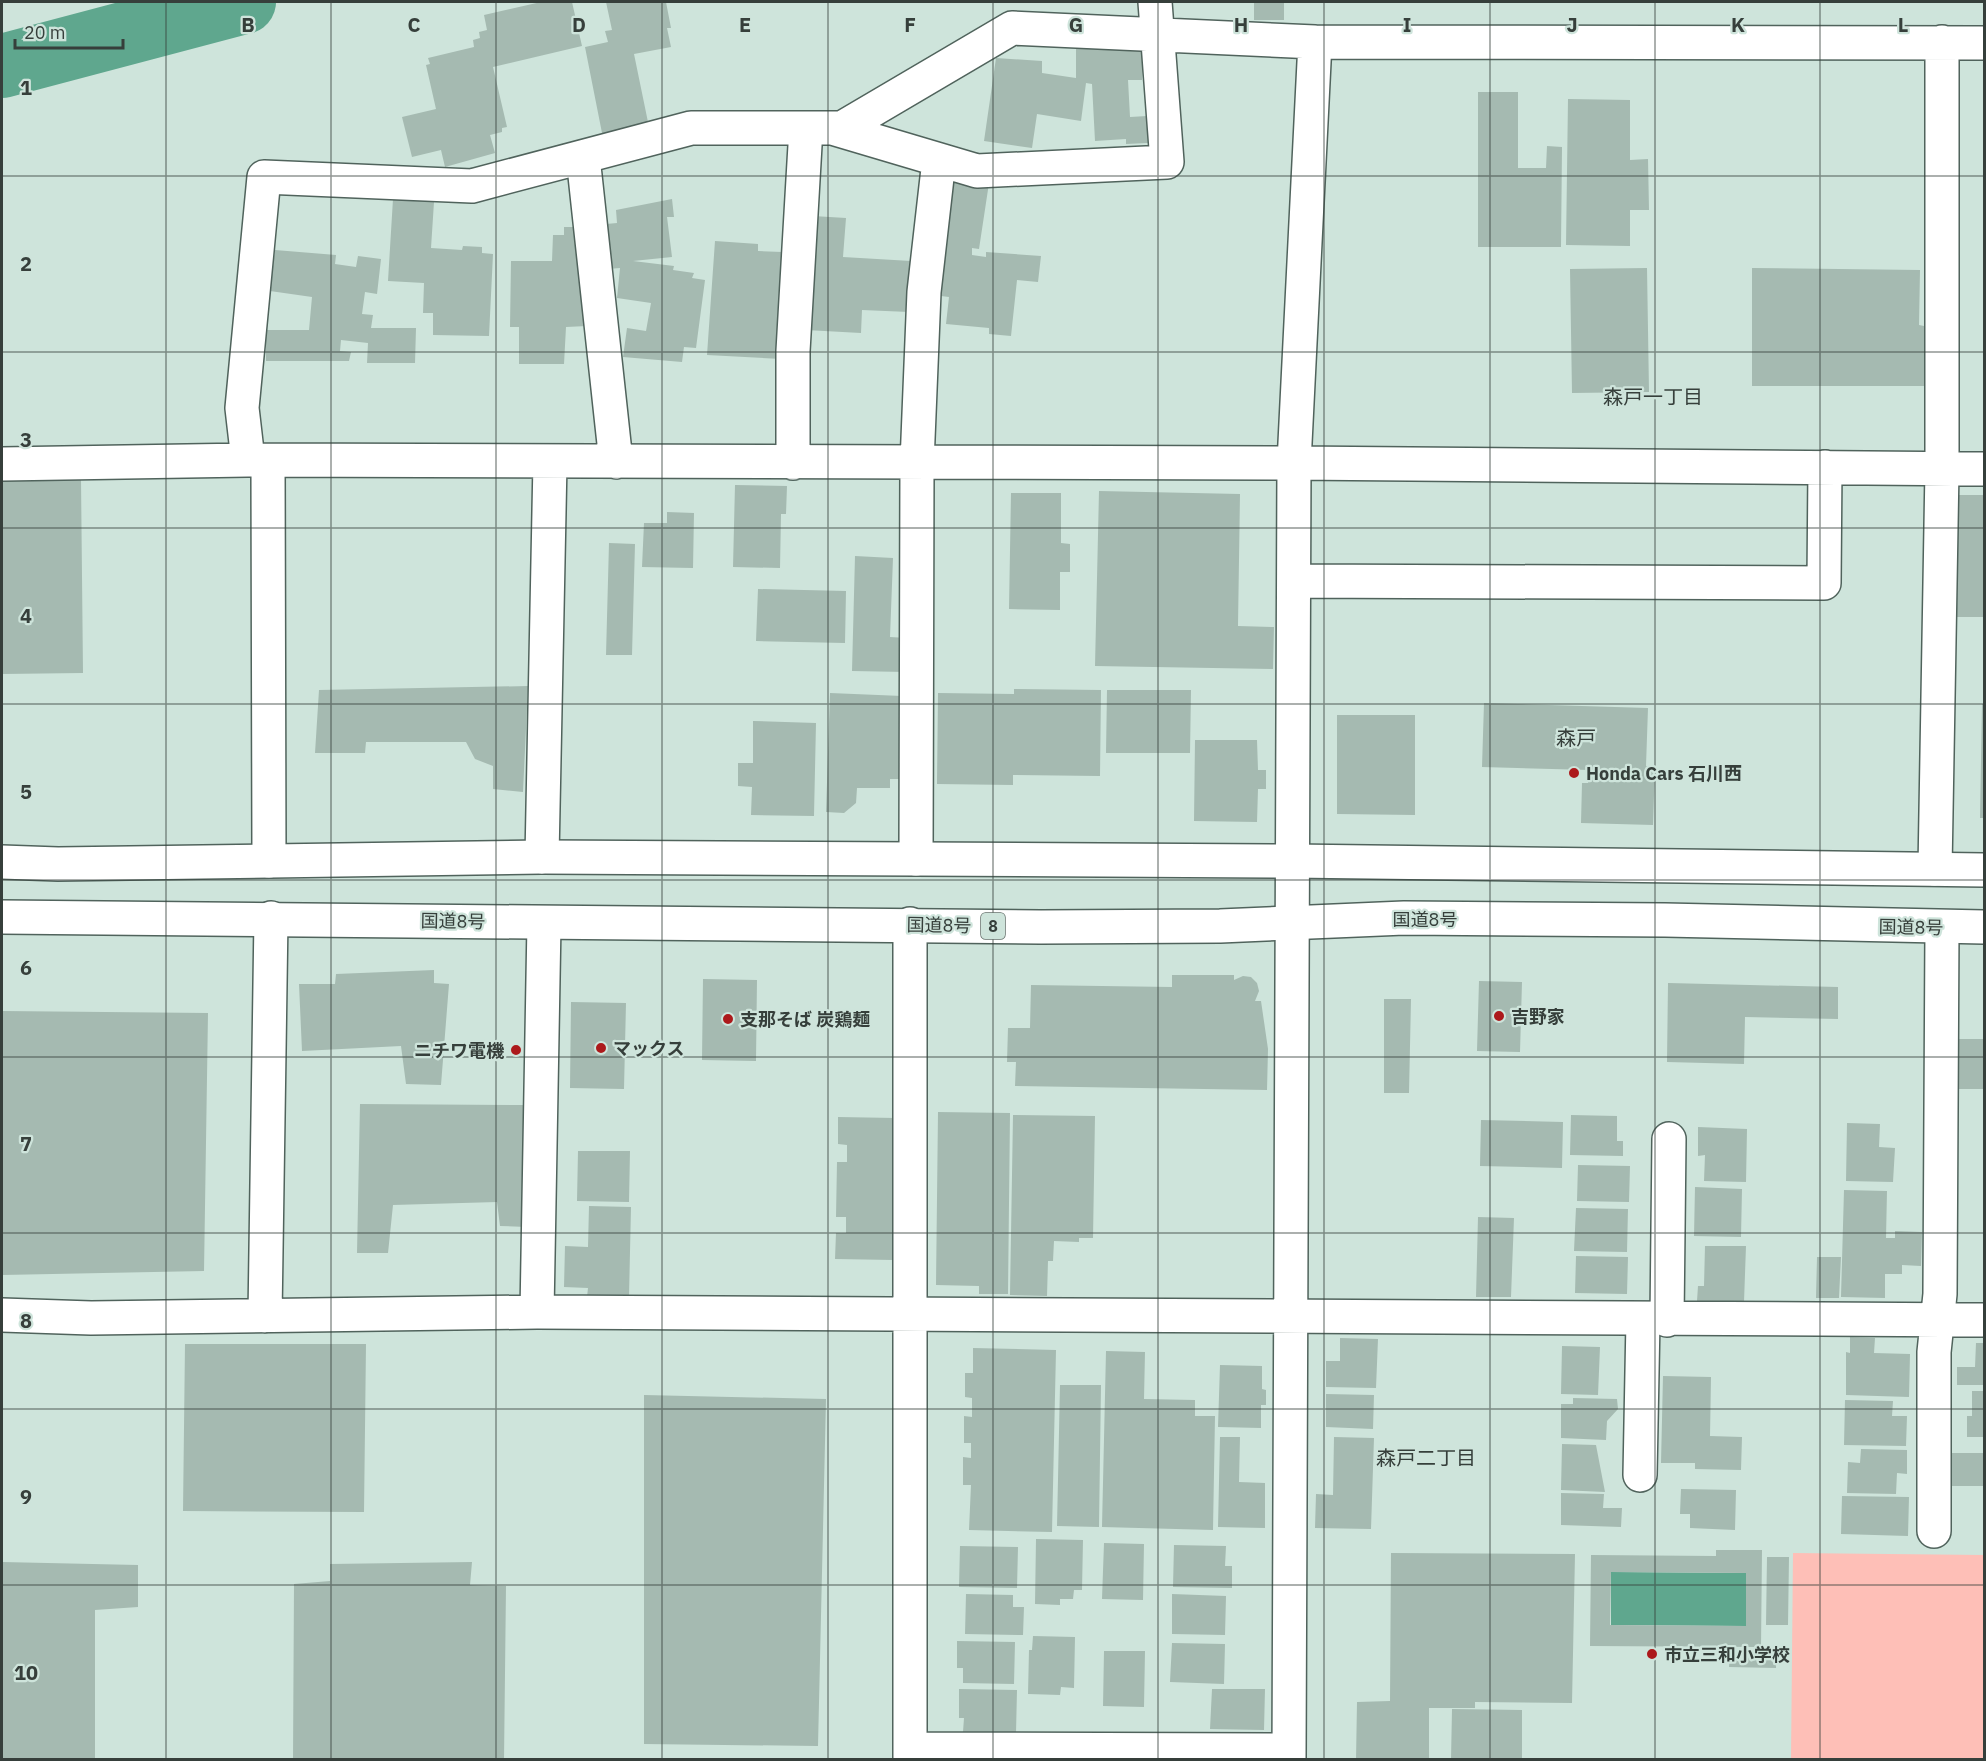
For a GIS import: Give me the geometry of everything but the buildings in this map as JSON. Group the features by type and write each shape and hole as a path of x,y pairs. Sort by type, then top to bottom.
{"main road":[{"path":"818,128 978,171 1167,162 1155,2"},
{"path":"269,861 258,461 242,408 264,177 472,186 691,128 842,128 1012,28 1315,42 1984,43"},
{"path":"910,924 910,1754 1289,1755 1294,463 1315,42"},
{"path":"1935,869 1942,469 1942,42"},
{"path":"793,463 793,351 818,128"},
{"path":"583,157 616,462"},
{"path":"916,859 917,464 924,292 939,160"},
{"path":"2,464 258,461 1294,463 1984,469"},
{"path":"542,857 550,462"},
{"path":"1293,581 1824,583 1825,467"},
{"path":"2,862 58,864 542,857 1292,861 1984,870"},
{"name":"国道8号","path":"2,917 1208,927 1404,918 1653,920 1942,928 1984,927"},
{"path":"265,1316 271,918"},
{"path":"537,1311 544,923"},
{"path":"1934,1531 1934,1352 1940,1294 1942,928"},
{"path":"1640,1475 1669,1139"},
{"path":"2,1315 91,1318 537,1311 1655,1320 1984,1320"}],"shaded area":[{"path":"1793,1553 1984,1555 1984,1759 1791,1759"},
{"path":"1611,1572 1746,1573 1746,1626 1611,1625"}],"waterway":[{"path":"2,66 244,2"}],"place":[{"name":"Honda Cars 石川西","path":"1574,773"},
{"name":"吉野家","path":"1499,1016"},
{"name":"支那そば 炭鶏麺","path":"728,1019"},
{"name":"マックス","path":"601,1048"},
{"name":"ニチワ電機","path":"516,1050"},
{"name":"市立三和小学校","path":"1652,1654"}],"district":[{"name":"森戸一丁目","path":"1653,396"},
{"name":"森戸","path":"1576,737"},
{"name":"森戸二丁目","path":"1426,1457"}]}
